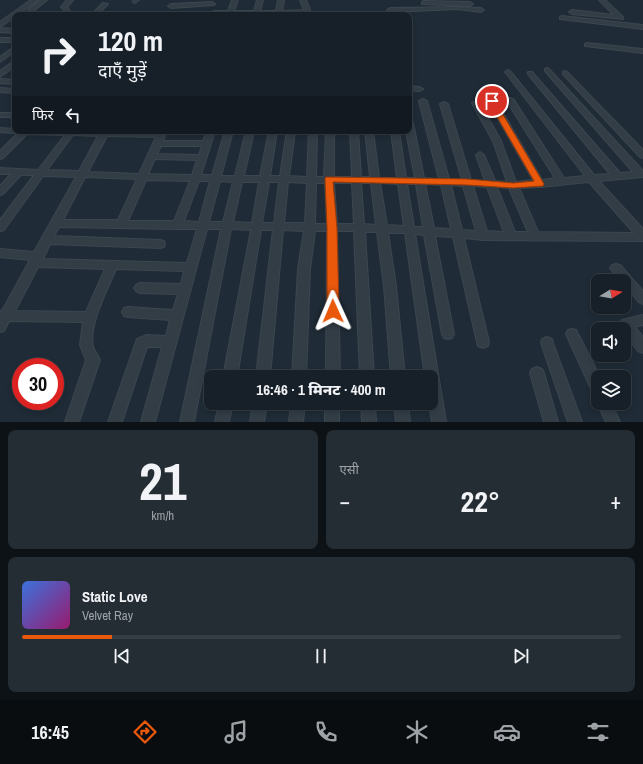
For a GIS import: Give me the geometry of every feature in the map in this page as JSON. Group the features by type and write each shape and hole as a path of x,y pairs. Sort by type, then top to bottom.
{"street":[{"path":"20,12 34,0"},
{"path":"28,12 44,0"},
{"path":"38,12 53,0"},
{"path":"69,12 64,7 70,0"},
{"path":"230,12 235,0"},
{"path":"254,12 260,0"},
{"path":"279,12 281,0"},
{"path":"303,0 309,12"},
{"path":"602,0 629,25"},
{"path":"168,12 172,3 212,4"},
{"path":"424,3 470,4"},
{"path":"97,12 105,4"},
{"path":"390,10 454,4 481,10"},
{"path":"572,12 620,17"},
{"path":"562,18 643,27"},
{"path":"1,29 12,19"},
{"path":"1,29 12,24"},
{"path":"1,29 12,31"},
{"path":"0,40 12,40"},
{"path":"587,44 643,51"},
{"path":"1,51 12,50"},
{"path":"0,60 12,51"},
{"path":"0,76 12,65"},
{"path":"548,70 642,174"},
{"path":"508,72 592,179 643,236"},
{"path":"530,72 617,176"},
{"path":"565,73 643,155"},
{"path":"0,81 12,82"},
{"path":"412,88 419,88"},
{"path":"0,90 12,91"},
{"path":"510,100 562,182"},
{"path":"423,101 436,156 445,182 456,235 483,342"},
{"path":"492,101 540,184"},
{"path":"476,103 496,138 513,185 535,236"},
{"path":"444,104 483,236"},
{"path":"0,115 12,115"},
{"path":"0,130 12,131"},
{"path":"0,156 23,134"},
{"path":"0,227 69,134"},
{"path":"2,320 48,240 103,134"},
{"path":"132,134 161,136 206,144"},
{"path":"178,225 196,178 209,134"},
{"path":"148,422 228,134"},
{"path":"186,422 227,226 249,134"},
{"path":"231,370 272,134"},
{"path":"264,370 270,325 282,179 290,134"},
{"path":"299,370 304,268 310,227 313,134"},
{"path":"330,134 329,179 332,228 332,370"},
{"path":"354,134 355,179 367,370"},
{"path":"369,134 374,180 383,229 390,286 397,370"},
{"path":"395,134 439,422"},
{"path":"411,134 448,334"},
{"path":"121,224 161,136"},
{"path":"480,155 511,236"},
{"path":"152,156 202,158"},
{"path":"0,171 196,178 355,179 467,182 513,185 540,184 642,174"},
{"path":"0,192 18,172"},
{"path":"57,223 358,228 410,230 456,235 483,236 643,236"},
{"path":"48,240 160,244"},
{"path":"0,253 37,260 190,268"},
{"path":"72,422 93,360 86,345 87,332 91,317 112,265"},
{"path":"616,268 643,299"},
{"path":"140,288 184,289"},
{"path":"128,312 177,315"},
{"path":"2,320 91,317"},
{"path":"643,320 626,324 643,347"},
{"path":"572,334 591,373"},
{"path":"115,422 142,343 147,341 170,342"},
{"path":"547,343 575,422"},
{"path":"537,373 551,422"},
{"path":"222,422 225,410"},
{"path":"257,422 259,410"},
{"path":"296,422 297,410"},
{"path":"332,410 332,422"},
{"path":"368,410 368,422"},
{"path":"402,410 403,422"},
{"path":"607,410 612,422"}],"route":[{"path":"333,311 332,228 329,179 467,182 513,185 540,184 520,147 492,101"}]}
